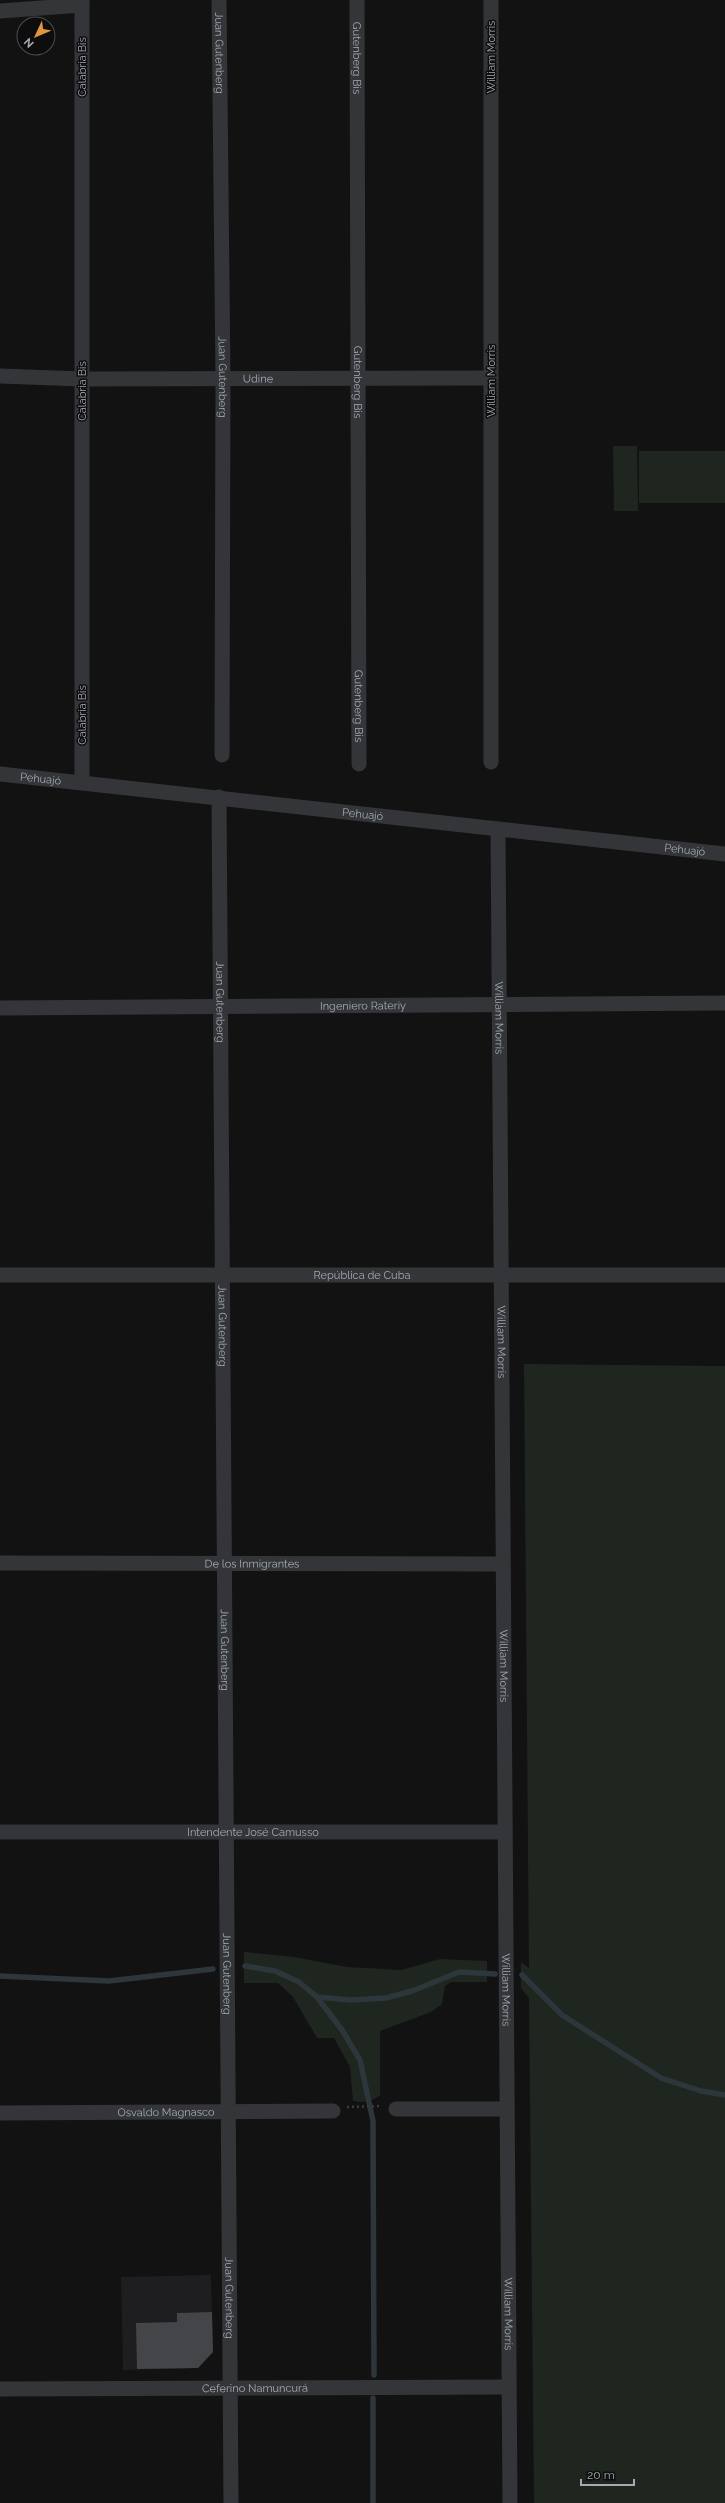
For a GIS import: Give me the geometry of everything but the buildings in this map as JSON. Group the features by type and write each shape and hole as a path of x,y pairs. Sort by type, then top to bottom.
{"street":[{"name":"Juan Gutenberg","path":"219,0 223,378 222,755"},
{"name":"Gutenberg Bis","path":"357,0 359,764"},
{"name":"William Morris","path":"491,0 491,762"},
{"path":"0,11 82,3"},
{"name":"Calabria Bis","path":"82,3 82,782"},
{"name":"Udine","path":"0,376 82,379 491,378"},
{"name":"Pehuajó","path":"0,774 725,854"},
{"name":"Juan Gutenberg","path":"219,797 222,1006 228,2112 232,2503"},
{"name":"William Morris","path":"498,829 510,2503"},
{"name":"Ingeniero Rateriy","path":"0,1008 725,1004"},
{"name":"República de Cuba","path":"0,1275 725,1275"},
{"name":"De los Inmigrantes","path":"0,1564 503,1564"},
{"name":"Intendente José Camusso","path":"0,1832 505,1832"},
{"path":"396,2109 507,2108"},
{"name":"Osvaldo Magnasco","path":"0,2113 332,2111"},
{"name":"Ceferino Namuncurá","path":"0,2389 509,2386"}],"path":[{"path":"365,2106 374,2106"}],"shaded area":[{"path":"613,446 637,446 638,511 614,511"},
{"path":"639,451 725,451 725,503 639,503"},
{"path":"524,1364 725,1366 725,2503 534,2503 529,1998 521,1988 521,1962 529,1968"},
{"path":"244,1952 294,1957 347,1967 401,1970 440,1959 487,1961 487,1982 451,1982 445,1986 442,2004 431,2012 380,2031 380,2095 370,2101 357,2102 353,2101 350,2067 334,2038 317,2038 293,1997 278,1983 244,1983"},
{"path":"211,2275 213,2352 198,2368 123,2370 121,2277"}],"waterway":[{"path":"245,1966 275,1971 299,1982 317,1997 351,2000 386,1998 412,1991 459,1972 495,1974"},
{"path":"0,1976 109,1981 213,1969"},
{"path":"522,1975 562,2015 661,2078 701,2091 725,2095"},
{"path":"317,1997 342,2030 360,2060 373,2121 374,2375"},
{"path":"373,2398 373,2503"}]}
